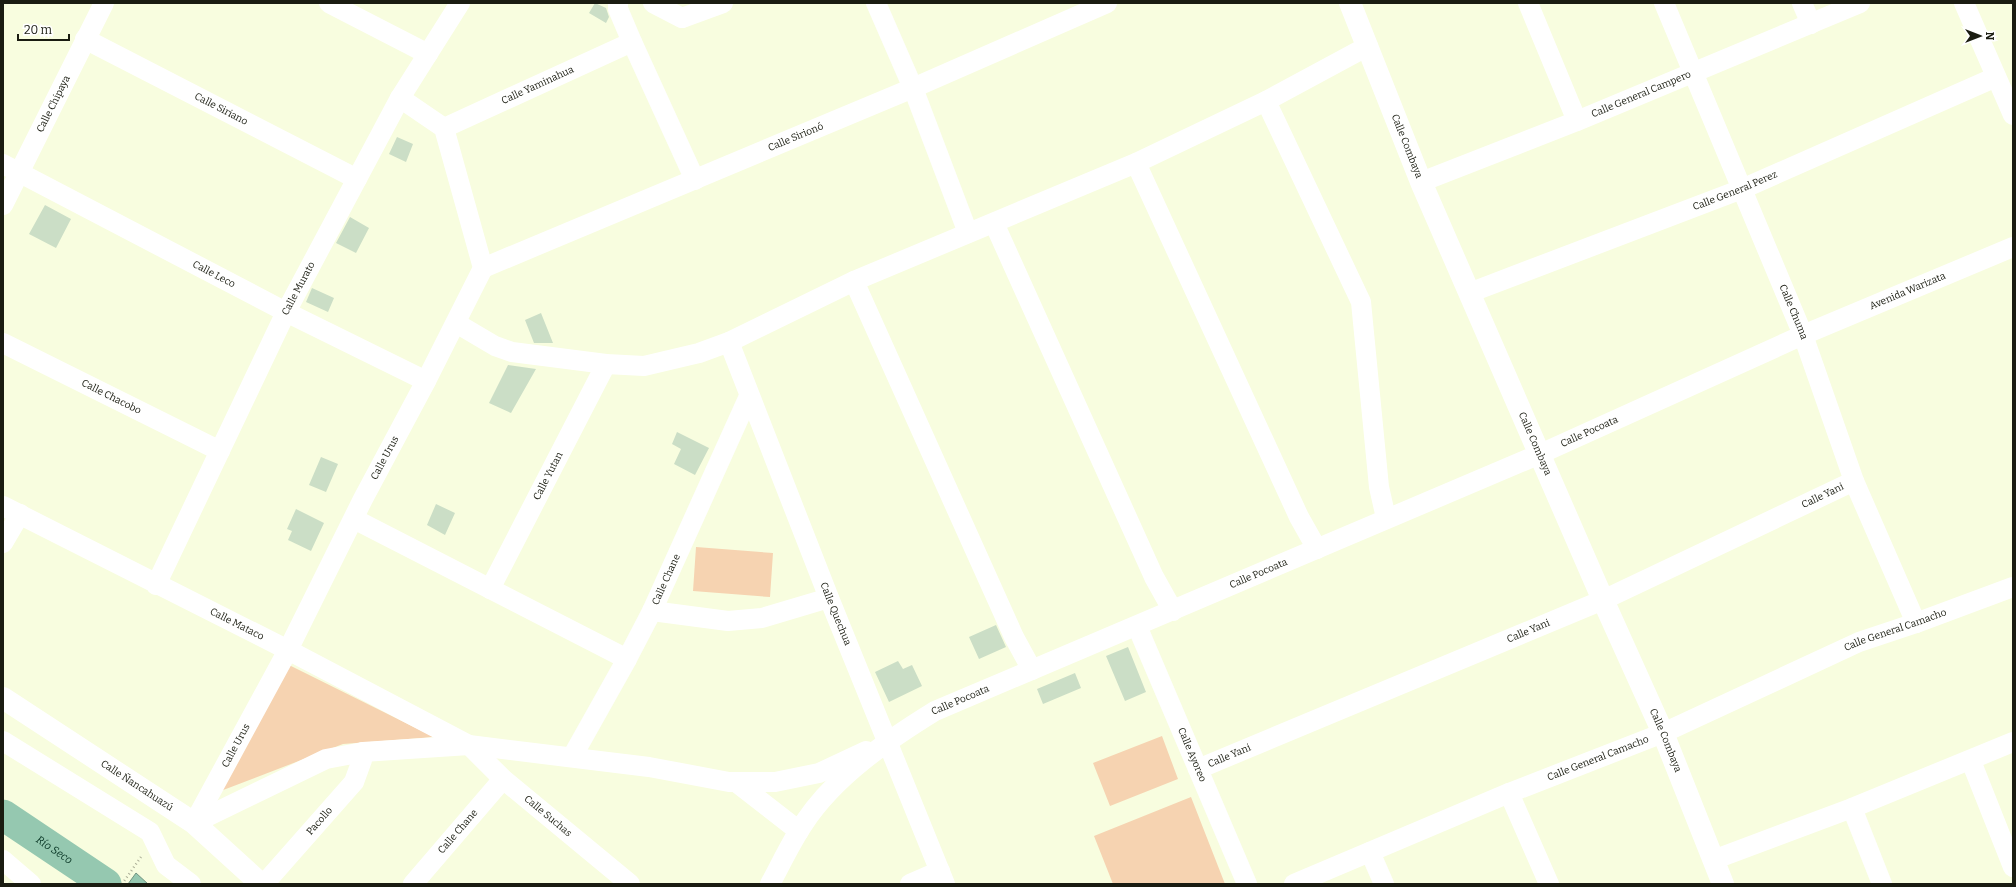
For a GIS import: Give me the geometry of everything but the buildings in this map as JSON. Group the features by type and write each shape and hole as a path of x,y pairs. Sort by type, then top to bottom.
{"street":[{"name":"Calle Chipaya","path":"3,205 12,168 104,3"},
{"path":"329,3 428,54"},
{"name":"Calle Murato","path":"156,585 286,312 400,98 460,3"},
{"path":"618,3 618,10 695,180"},
{"path":"652,3 686,10 723,3"},
{"path":"876,3 913,88 968,233"},
{"name":"Calle Sirionó","path":"483,268 913,88 1107,3"},
{"name":"Calle Combaya","path":"1350,3 1421,182 1603,600 1663,733 1723,884"},
{"path":"1528,3 1577,121"},
{"name":"Calle Chuma","path":"1664,3 1803,335 1854,481 1916,623"},
{"path":"1802,3 1811,24"},
{"name":"Calle General Campero","path":"1421,182 1577,121 1860,3"},
{"path":"1964,3 2013,115"},
{"name":"Calle Siriano","path":"85,39 357,179"},
{"name":"Calle Yaminahua","path":"444,128 632,42"},
{"path":"456,323 495,346 512,352 606,364 644,366 699,354 729,342 854,281 1136,163 1266,101 1368,46"},
{"name":"Calle General Perez","path":"1469,294 1742,189 1996,77"},
{"path":"400,98 444,128 483,268"},
{"path":"1266,101 1361,302 1379,487 1386,518"},
{"path":"1136,163 1299,517 1317,549"},
{"name":"Calle Leco","path":"12,168 286,312 426,381"},
{"path":"994,223 1154,577 1173,610"},
{"name":"Avenida Warizata","path":"1803,335 2013,247"},
{"name":"Calle Urus","path":"194,823 288,650 483,268"},
{"path":"854,281 1014,637 1032,670"},
{"name":"Calle Pocoata","path":"770,884 804,822 832,789 888,740 935,711 1317,549 1386,518 1540,454 1803,335"},
{"name":"Calle Quechua","path":"729,342 829,598 943,877"},
{"name":"Calle Chacobo","path":"3,343 220,451"},
{"name":"Calle Yutan","path":"490,589 606,364"},
{"name":"Calle Chane","path":"572,757 627,659 652,610 749,396"},
{"name":"Calle Yani","path":"1198,768 1603,600 1854,481"},
{"path":"3,543 12,510"},
{"name":"Calle Mataco","path":"12,510 156,585 288,650 469,745"},
{"path":"354,519 627,659"},
{"name":"Calle General Camacho","path":"1294,884 1509,793 1663,733 1859,642 1916,623 2013,587"},
{"path":"652,610 728,621 762,618 829,598"},
{"name":"Calle Ayoreo","path":"1137,626 1247,884"},
{"name":"Calle Ñancahuazú","path":"3,698 194,823 261,884"},
{"path":"194,823 326,759 363,752 469,745 572,757 736,782 775,782 819,773 888,740"},
{"path":"3,741 150,832 166,865 191,884"},
{"path":"1713,860 1852,808 1971,761 2013,742"},
{"name":"Calle Suchas","path":"469,745 503,779 618,880"},
{"name":"Pacollo","path":"264,884 354,782 363,752"},
{"path":"1971,761 2013,867"},
{"name":"Calle Chane","path":"413,884 503,779"},
{"path":"736,782 799,831"},
{"path":"1509,793 1548,884"},
{"path":"1852,808 1882,884"},
{"path":"1370,852 1384,884"},
{"path":"3,860 31,884"},
{"path":"910,884 943,877"}],"path":[{"path":"122,884 132,870"}],"shaded area":[{"path":"696,547 773,553 770,597 693,591"},
{"path":"289,665 434,737 343,744 218,792"},
{"path":"1162,736 1178,779 1110,806 1093,763"},
{"path":"1191,797 1225,884 1113,884 1094,836"},
{"path":"136,873 148,884 128,884"}],"waterway":[{"name":"Río Seco","path":"3,815 106,884"}]}
